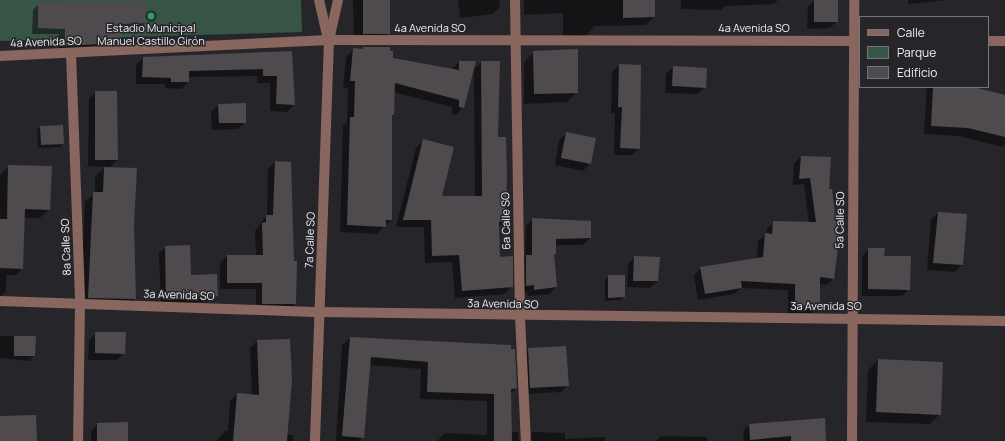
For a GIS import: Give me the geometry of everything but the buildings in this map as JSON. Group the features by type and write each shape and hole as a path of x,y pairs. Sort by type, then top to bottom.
{"street":[{"name":"7a Calle SO","path":"319,0 329,40"},
{"name":"7a Calle SO","path":"315,441 329,40 338,0"},
{"name":"6a Calle SO","path":"515,0 520,316 526,441"},
{"name":"5a Calle SO","path":"852,441 851,318 857,41 854,0"},
{"name":"4a Avenida SO","path":"0,56 329,40 857,41"},
{"path":"989,41 1005,41"},
{"name":"8a Calle SO","path":"71,53 80,302 78,441"},
{"name":"3a Avenida SO","path":"0,301 80,302 319,312 520,316 851,318 1005,321"}],"green space":[{"name":"Estadio Municipal Manuel Castillo Girón","path":"0,0 301,0 302,32 0,41"}],"place":[{"name":"Estadio Municipal Manuel Castillo Girón","path":"151,16"}]}
